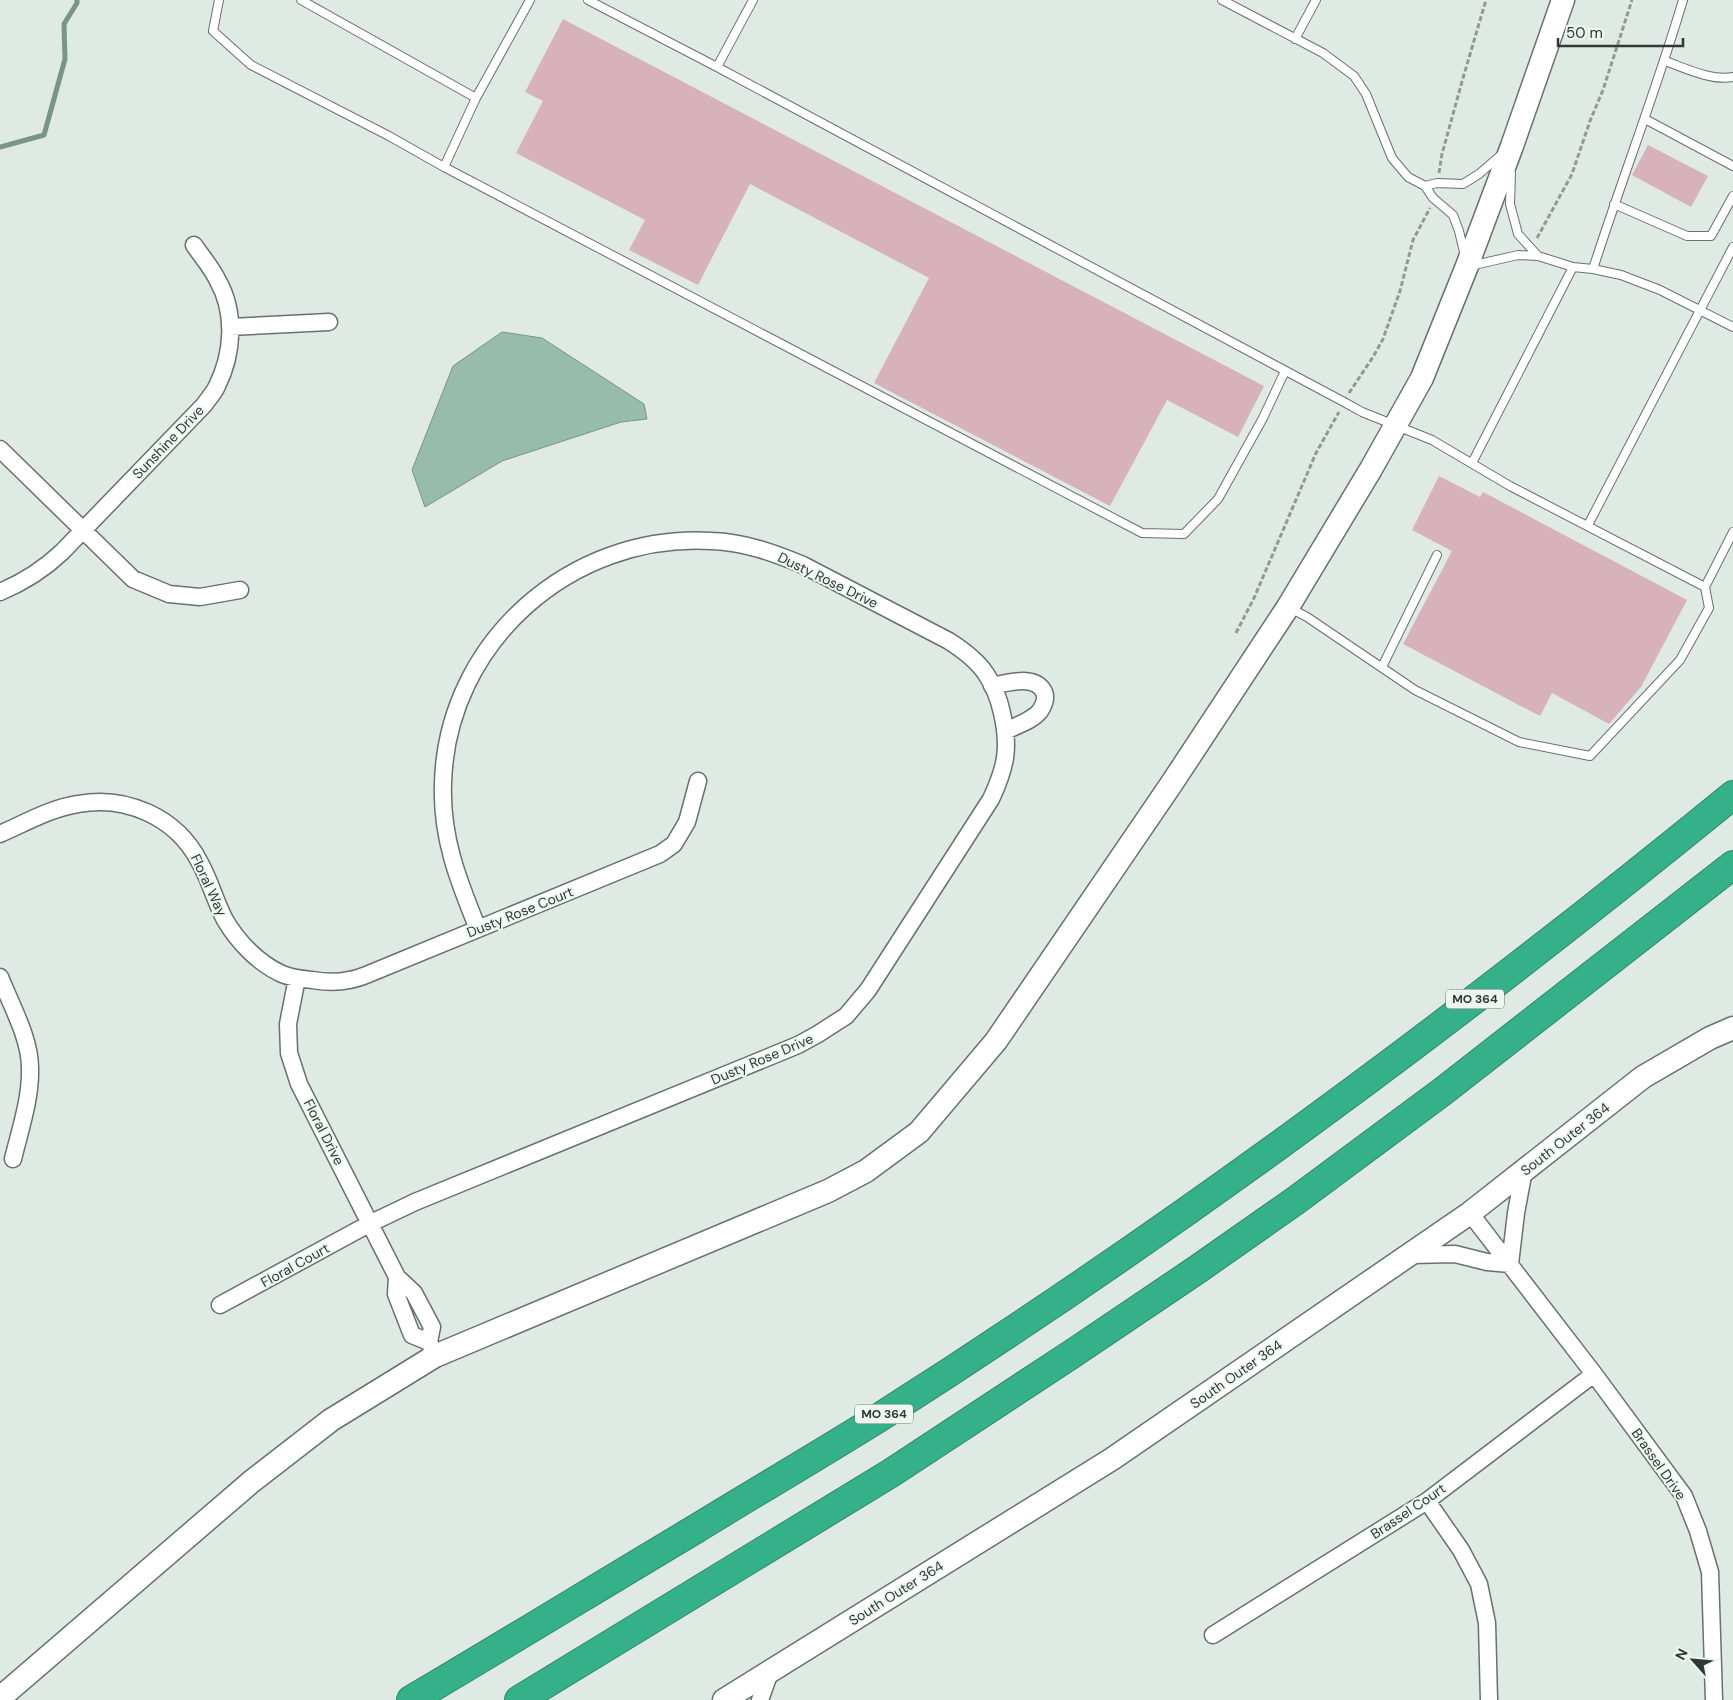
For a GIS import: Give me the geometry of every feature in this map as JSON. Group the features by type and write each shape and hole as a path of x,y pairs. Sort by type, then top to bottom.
{"highway":[{"path":"1608,896 1676,824 1733,774"},
{"name":"MO 364","path":"411,1700 830,1448 992,1343 1209,1194 1340,1100 1510,973 1733,795"},
{"path":"519,1700 891,1473 1198,1269 1295,1201 1442,1092 1705,889 1733,865"},
{"path":"1705,889 1733,874"}],"main road":[{"path":"0,1698 251,1482 331,1420 432,1349 828,1192 866,1171 919,1132 996,1041 1172,783 1288,607 1422,378 1512,146 1563,0"},
{"name":"South Outer 364","path":"724,1700 1112,1459 1470,1212 1643,1077 1710,1038 1733,1028"}],"street":[{"name":"Sunshine Drive","path":"0,592 21,583 44,569 204,405 217,387 230,352 228,305 219,281 194,245"},
{"path":"230,327 329,322"},
{"path":"0,450 133,579 170,594 200,597 240,590"},
{"name":"Dusty Rose Drive","path":"369,1224 415,1202 798,1045 846,1016 868,990 991,799 1001,779 1007,741 998,696 986,673 969,655 949,641 803,565 778,555 732,543 687,541 641,546 595,561 554,583 514,617 498,635 468,682 450,731 443,782 443,809 446,832 458,880 478,929"},
{"path":"992,686 1026,681 1041,688 1045,694 1045,702 1040,711 1006,731"},
{"name":"Dusty Rose Court","path":"297,978 325,982 349,980 371,973 660,854 674,844 687,822 698,781"},
{"name":"Floral Way","path":"0,834 54,811 77,804 109,802 135,807 158,817 176,831 192,848 201,863 225,920 242,944 261,962 283,974 297,978"},
{"path":"0,977 24,1035 30,1068 27,1097 13,1159"},
{"name":"Floral Drive","path":"297,978 288,1024 288,1053 299,1084 397,1277 396,1294 412,1336 432,1349"},
{"path":"1408,1255 1455,1254 1487,1262 1510,1264 1516,1213 1524,1170"},
{"name":"Brassel Drive","path":"1470,1212 1594,1374 1684,1496 1698,1531 1710,1572 1714,1700"},
{"name":"Floral Court","path":"220,1305 369,1224"},
{"name":"Brassel Court","path":"1213,1635 1427,1501 1594,1374"},
{"path":"1427,1501 1461,1550 1479,1584 1486,1623 1489,1700"},
{"path":"760,1700 770,1672"}],"lane":[{"path":"219,0 213,31 251,66 388,136 1142,533 1184,534 1218,499 1263,418 1285,371"},
{"path":"301,0 476,98"},
{"path":"444,167 476,98 530,0"},
{"path":"588,0 1285,371 1344,402 1432,440 1510,486 1705,587"},
{"path":"717,67 753,0"},
{"path":"1222,0 1333,59 1354,76 1366,94 1392,158 1408,177 1425,186 1433,198 1453,215 1459,231 1467,266 1518,255 1538,256 1573,267 1593,269 1629,278 1660,290 1733,327"},
{"path":"1295,39 1316,0"},
{"path":"1593,269 1665,61 1683,0"},
{"path":"1665,61 1697,72 1725,78 1733,77"},
{"path":"1645,119 1730,165 1733,155"},
{"path":"1425,186 1437,183 1463,184 1479,174 1512,146"},
{"path":"1512,146 1510,204 1518,234 1538,256"},
{"path":"1614,204 1686,236 1711,236 1733,196"},
{"path":"1588,526 1733,247"},
{"path":"1472,463 1573,267"},
{"path":"1288,607 1307,617 1415,690 1519,742 1590,756 1680,660 1708,608 1705,587 1733,532"},
{"path":"1382,667 1437,555"}],"path":[{"path":"1437,183 1442,154 1486,0"},
{"path":"1538,256 1537,238 1572,174 1632,0"},
{"path":"1236,633 1254,598 1316,452 1383,339 1400,291 1413,240 1431,206 1433,198"}],"shaded area":[{"path":"502,332 542,338 644,404 647,419 621,422 502,461 425,507 412,470 453,366"}],"building":[{"path":"563,19 1264,386 1238,437 1167,400 1110,506 874,383 929,278 750,184 698,285 629,250 645,220 516,153 543,101 525,92"},
{"path":"1648,145 1708,176 1691,207 1632,175"},
{"path":"1439,476 1480,497 1483,492 1687,600 1641,687 1609,724 1552,693 1540,716 1403,644 1452,551 1412,530"}],"waterway":[{"path":"0,147 44,135 65,59 64,24 77,0"}]}
